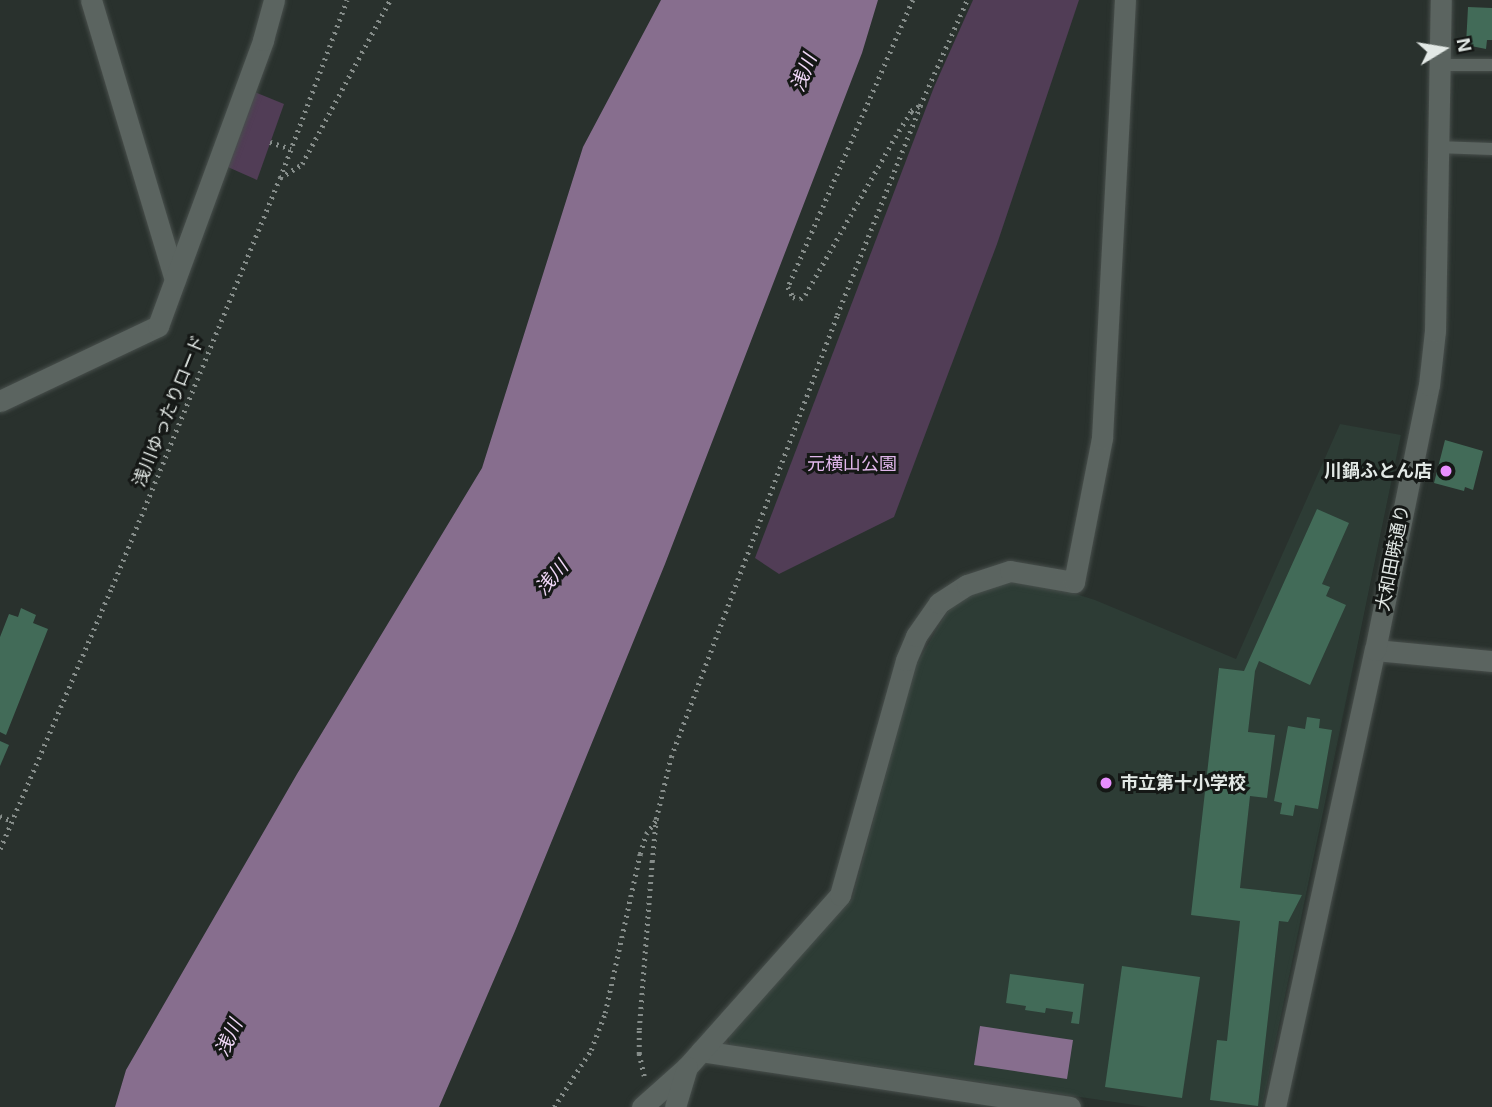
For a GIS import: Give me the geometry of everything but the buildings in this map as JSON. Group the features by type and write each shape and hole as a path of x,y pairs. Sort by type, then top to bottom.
{"street":[{"path":"91,0 175,279"},
{"path":"0,401 158,326 263,40 274,0"},
{"path":"647,1102 694,1059 839,895 906,660 916,636 939,603 967,585 988,576 1010,572 1074,582 1102,438 1125,0"},
{"name":"大和田暁通り","path":"1275,1107 1375,650 1429,386 1435,331 1441,0"},
{"path":"1375,650 1492,661"},
{"path":"675,1107 694,1059"},
{"path":"694,1059 1070,1107"}],"lane":[{"path":"1440,65 1492,65"},
{"path":"1437,148 1492,149"}],"path":[{"path":"279,178 347,0"},
{"name":"浅川ゆったりロード","path":"0,849 112,587 279,178 302,164 390,0"},
{"path":"913,0 788,287 793,297 800,299 805,295 895,137 911,111 920,106"},
{"path":"647,1102 639,1054 639,1030 656,819 671,757 715,634 920,106 967,0"},
{"path":"270,142 291,149"},
{"path":"0,816 12,821"},
{"path":"554,1107 591,1050 605,1013 640,854 646,834 656,819"}],"shaded area":[{"name":"市立第十小学校","path":"1340,424 1401,435 1262,1107 1148,1107 730,1045 728,1036 852,899 915,667 947,612 968,594 1010,580 1044,584 1095,600 1236,659"}],"green space":[{"name":"元横山公園","path":"973,0 1079,0 997,244 894,517 779,574 755,558 934,87"},
{"path":"247,89 284,104 257,180 221,164"}],"water":[{"name":"浅川","path":"661,0 878,0 862,53 665,564 515,931 439,1107 115,1107 126,1070 297,774 482,468 583,147"},
{"path":"980,1026 1073,1040 1067,1079 974,1065"}],"place":[{"name":"川鍋ふとん店","path":"1446,471"},
{"name":"市立第十小学校","path":"1106,783"}]}
